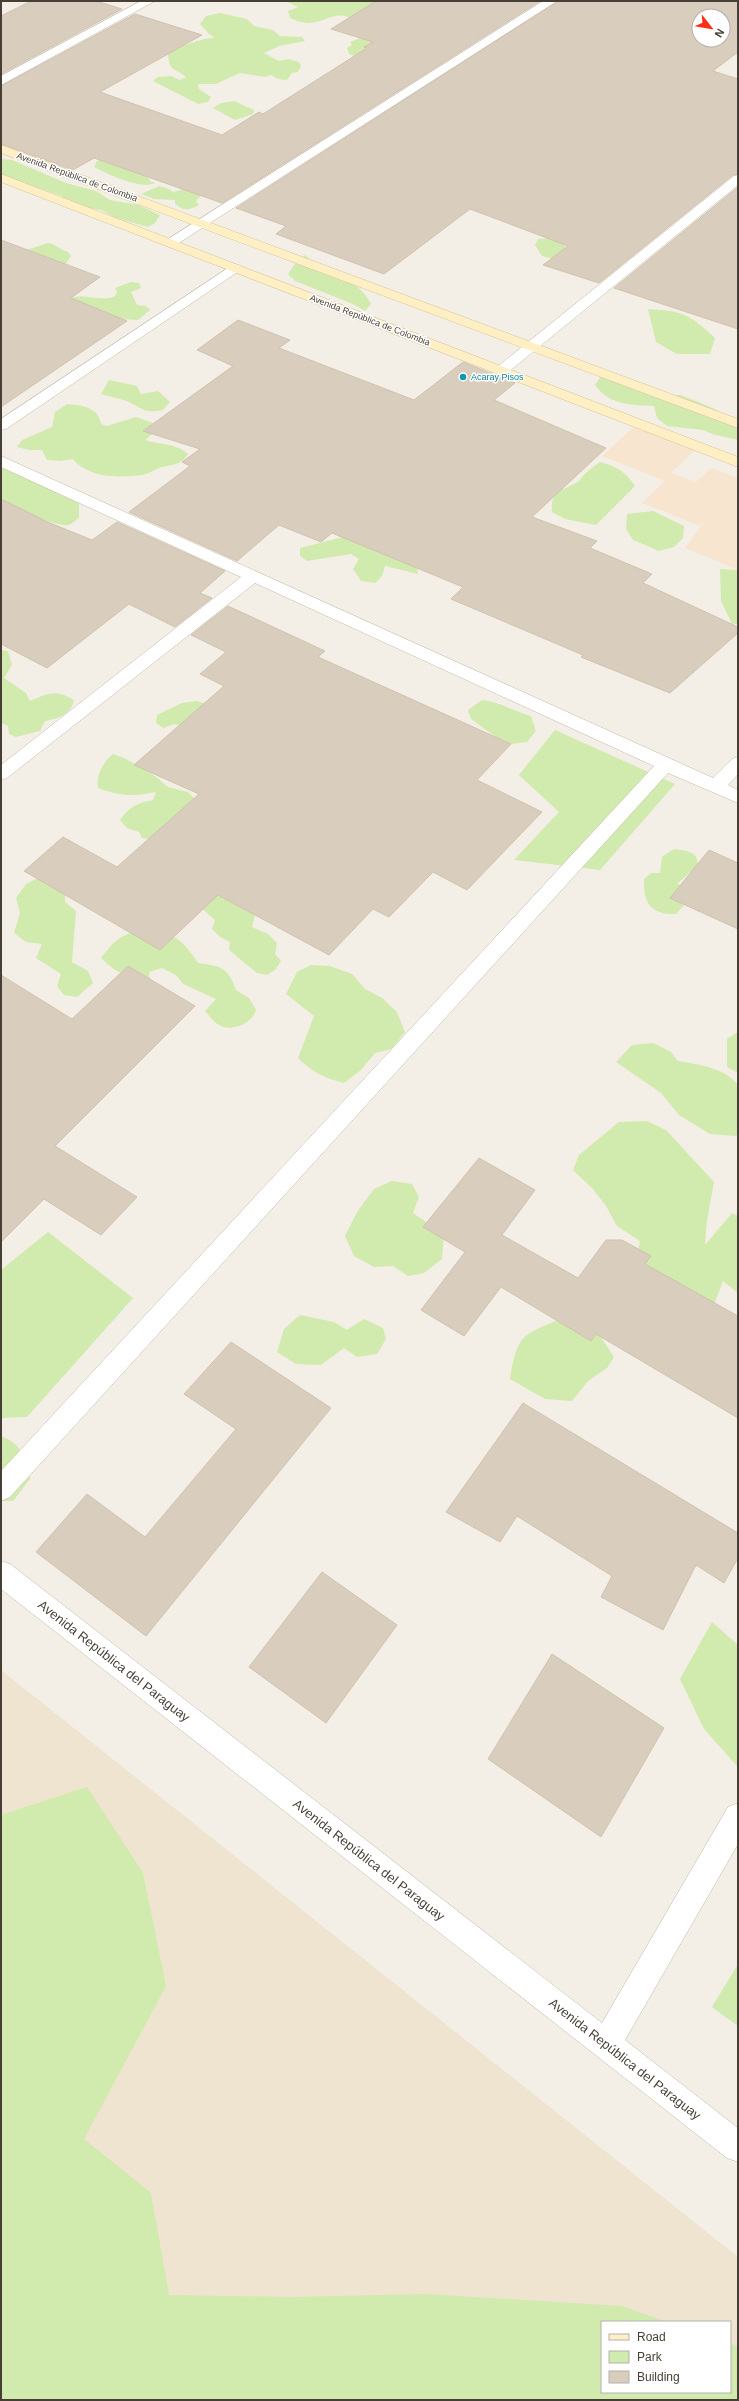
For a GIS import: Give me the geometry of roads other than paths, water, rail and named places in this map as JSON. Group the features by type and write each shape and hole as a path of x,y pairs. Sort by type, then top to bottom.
{"street":[{"path":"1,81 149,1"},
{"path":"169,243 551,1"},
{"name":"Avenida República de Colombia","path":"1,149 738,424"},
{"name":"Avenida República de Colombia","path":"1,178 738,462"},
{"path":"502,370 738,179"},
{"path":"1,426 234,268"},
{"path":"1,461 738,797"},
{"path":"1,774 253,576"},
{"path":"716,787 738,763"},
{"path":"1,1489 666,764"},
{"name":"Avenida República del Paraguay","path":"1,1573 606,2046 738,2147"},
{"path":"606,2046 738,1817"}],"place":[{"name":"Acaray Pisos","path":"463,377"}]}
